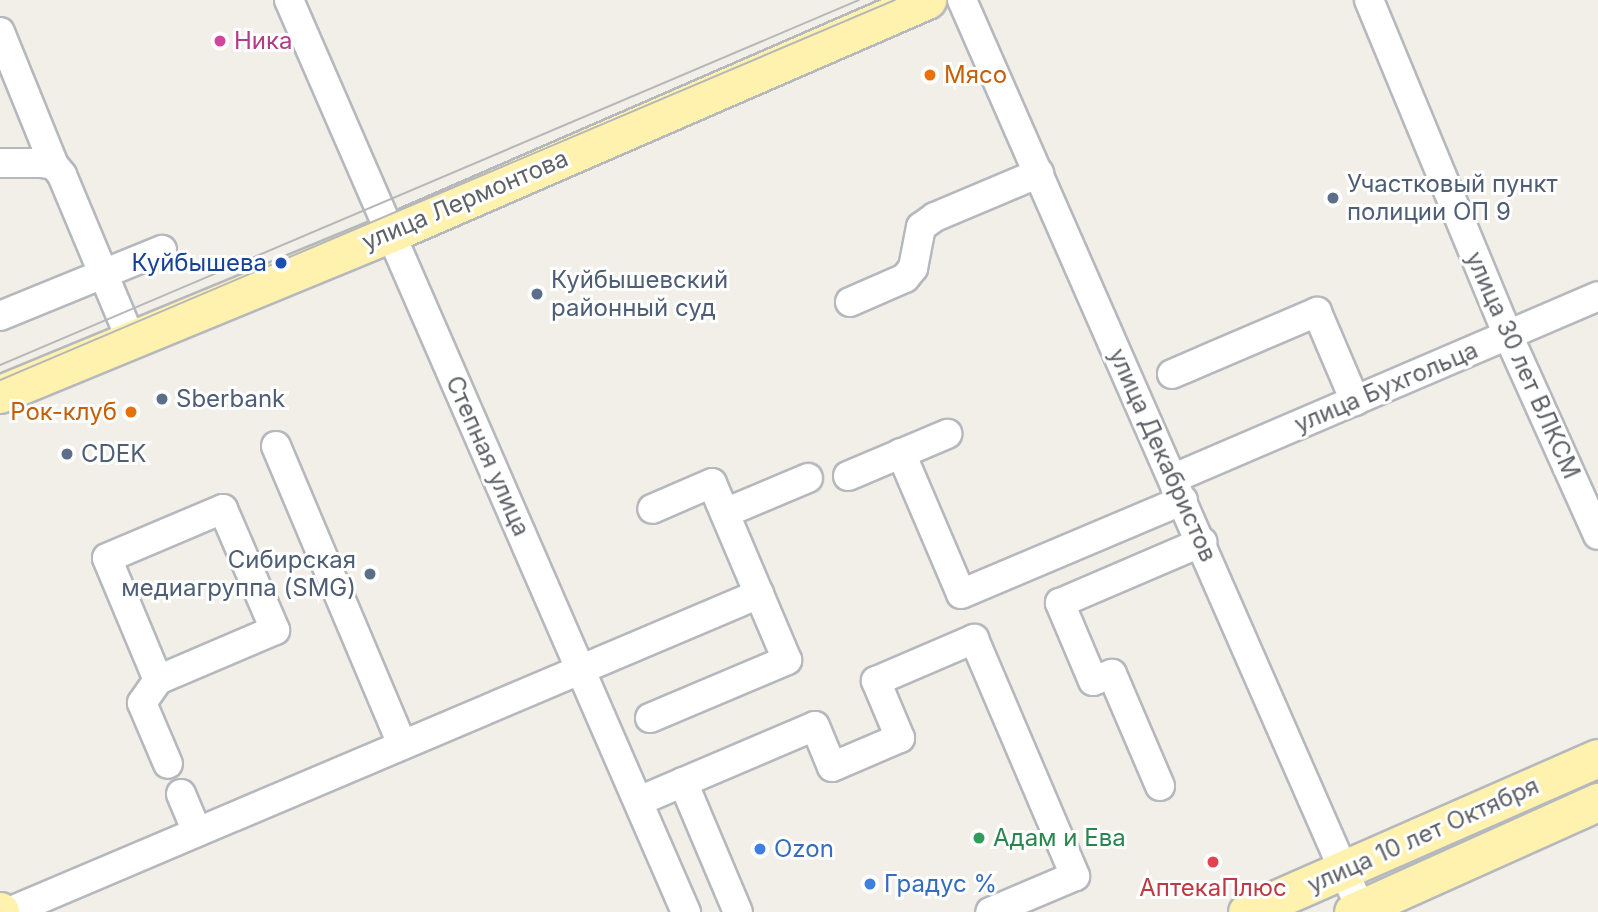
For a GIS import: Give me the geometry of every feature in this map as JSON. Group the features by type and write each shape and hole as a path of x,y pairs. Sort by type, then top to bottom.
{"main road":[{"name":"улица Лермонтова","path":"0,394 389,234 927,0"},
{"name":"улица 10 лет Октября","path":"1247,912 1598,758"},
{"name":"улица 10 лет Октября","path":"1358,911 1598,803"}],"street":[{"name":"Степная улица","path":"289,0 686,912"},
{"name":"улица Декабристов","path":"962,0 1179,489 1343,870 1358,911"},
{"name":"улица 30 лет ВЛКСМ","path":"1369,0 1508,335 1598,535"},
{"path":"0,32 54,165 131,340"},
{"path":"0,163 54,165"},
{"path":"928,201 1035,165"},
{"path":"850,302 905,278 913,268 921,227 1035,165"},
{"path":"0,316 162,250"},
{"name":"улица Бухгольца","path":"901,453 961,594 1355,401 1598,296"},
{"path":"1172,374 1317,312 1355,401"},
{"path":"848,476 947,434"},
{"path":"276,446 402,745"},
{"path":"725,513 808,478"},
{"path":"650,718 788,660 712,483 652,509"},
{"path":"158,680 107,558 223,509 275,630 158,680 142,704 167,764"},
{"path":"1160,786 1112,674 1093,681 1060,603 1202,542"},
{"path":"9,912 759,594"},
{"path":"639,801 815,726 832,767 900,738 876,681 974,639 1075,876 990,912"},
{"path":"683,782 738,912"},
{"path":"181,794 197,832"}],"tram line":[{"path":"0,365 859,0"},
{"path":"0,380 895,0"}],"place":[{"name":"Ника","path":"220,41"},
{"name":"Мясо","path":"930,75"},
{"name":"Участковый пункт полиции ОП 9","path":"1333,198"},
{"name":"Куйбышева","path":"281,263"},
{"name":"Куйбышевский районный суд","path":"537,294"},
{"name":"Sberbank","path":"162,399"},
{"name":"Рок-клуб","path":"131,412"},
{"name":"CDEK","path":"67,454"},
{"name":"Сибирская медиагруппа (SMG)","path":"370,574"},
{"name":"Адам и Ева","path":"979,838"},
{"name":"Ozon","path":"760,849"},
{"name":"АптекаПлюс","path":"1213,862"},
{"name":"Градус %","path":"870,884"}]}
